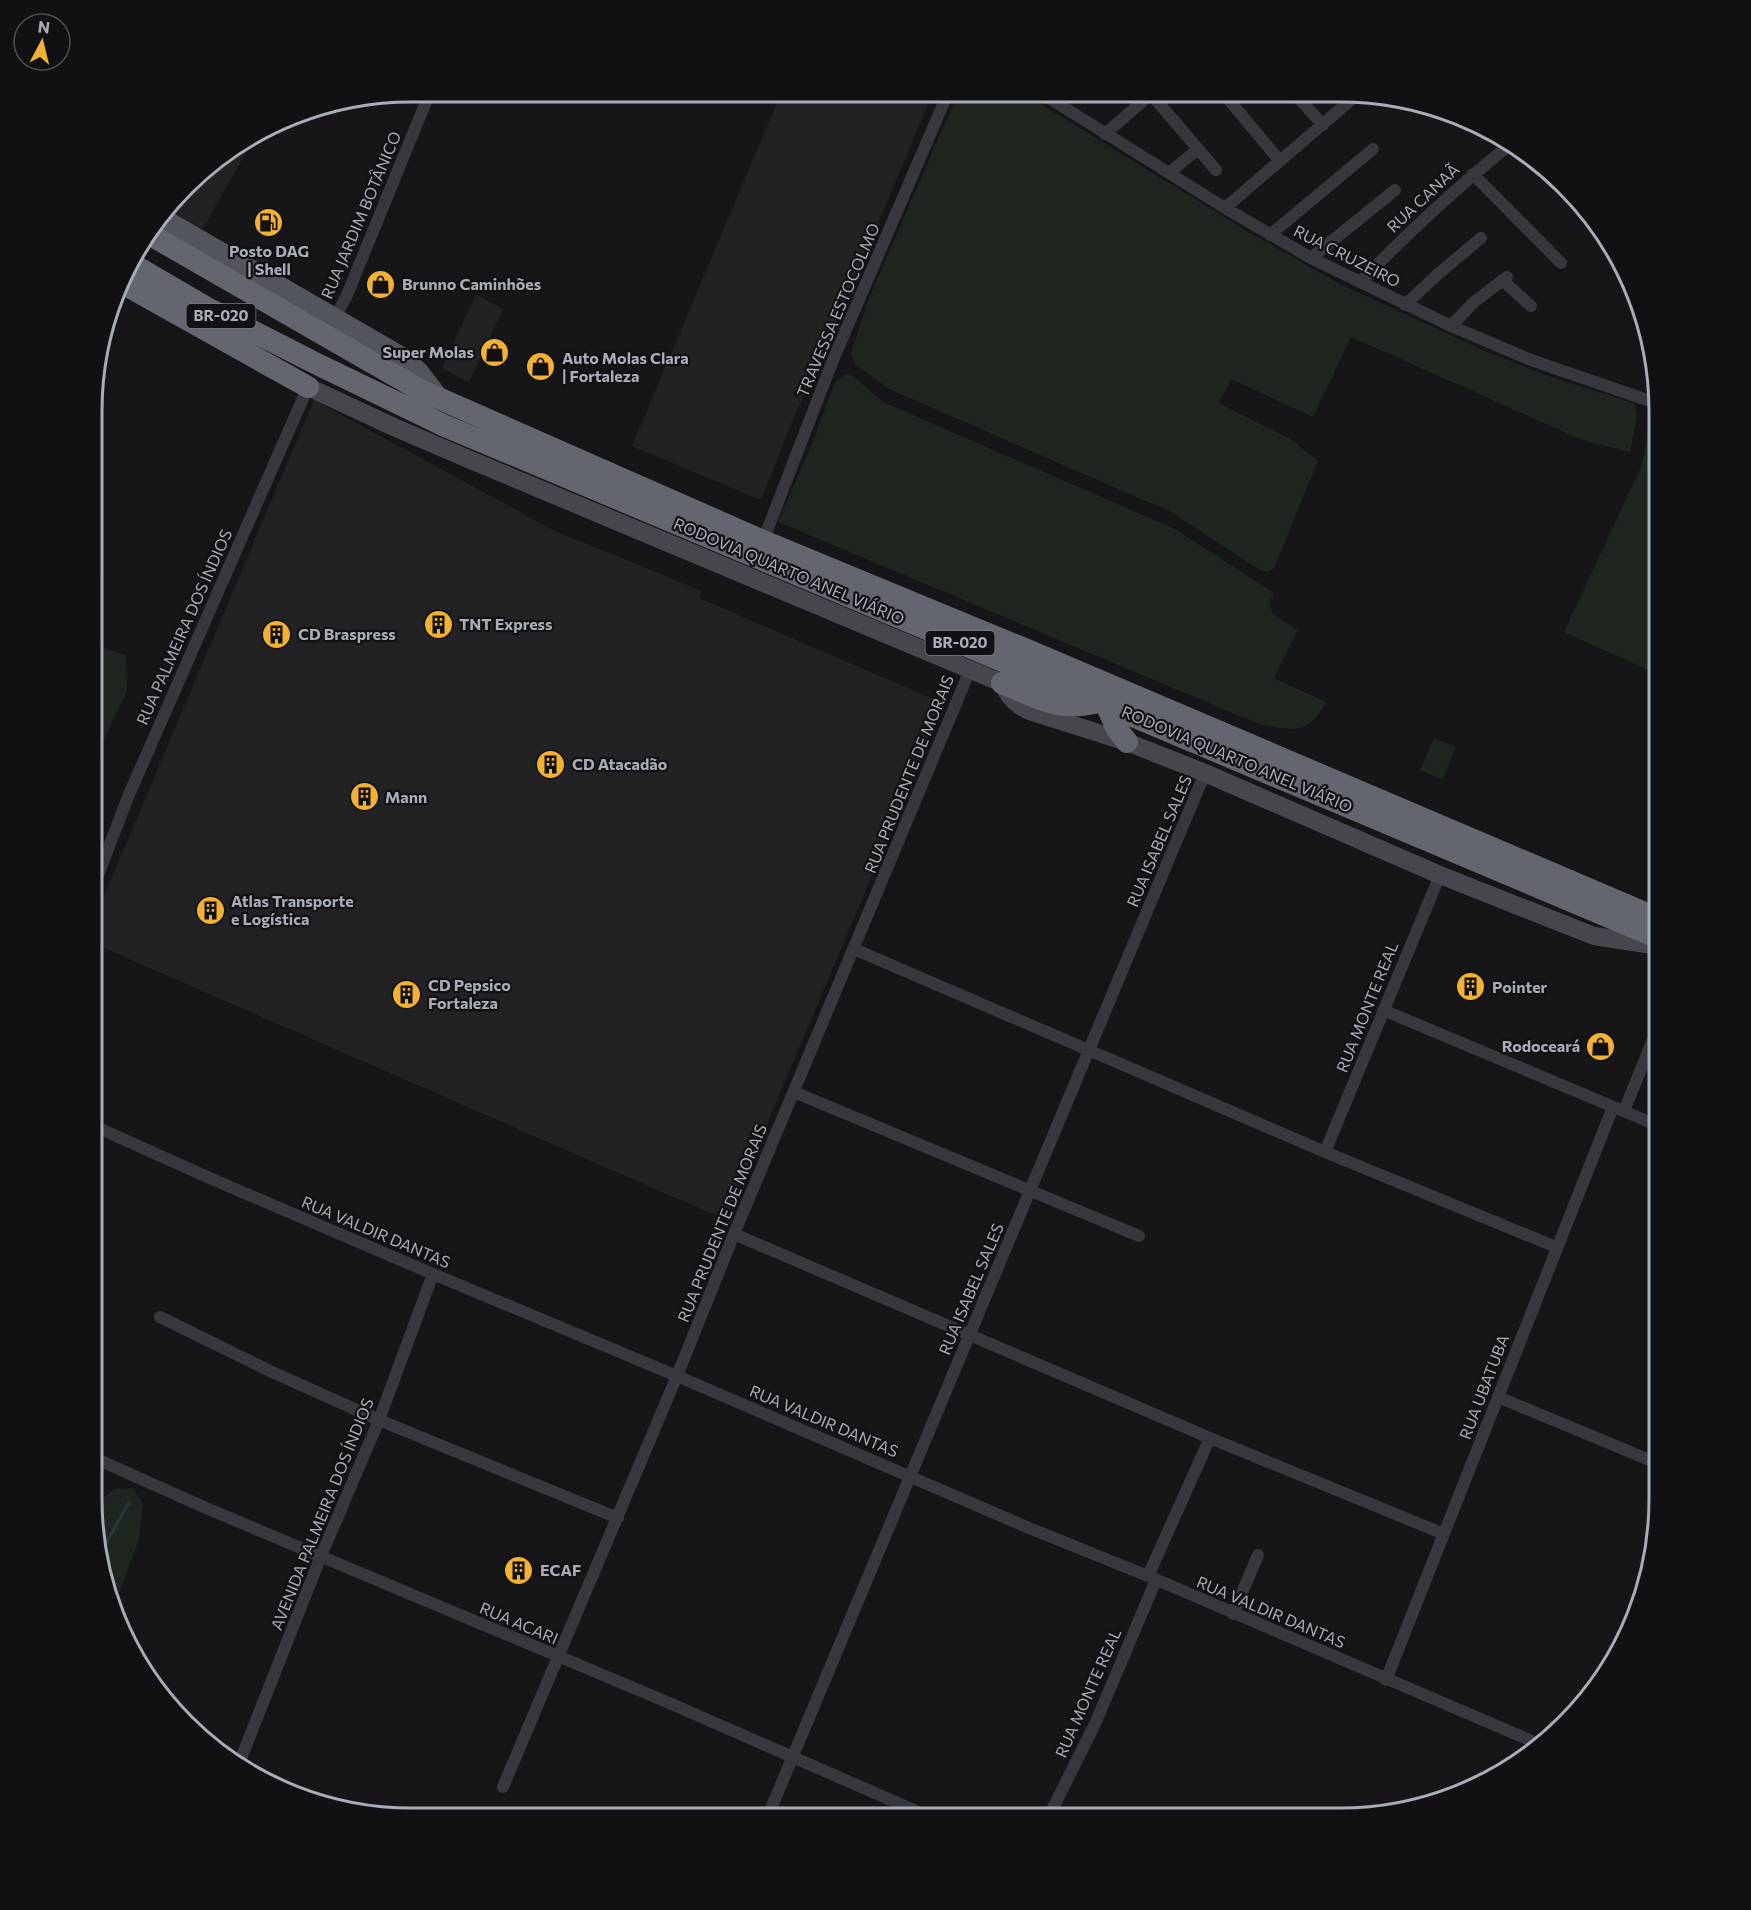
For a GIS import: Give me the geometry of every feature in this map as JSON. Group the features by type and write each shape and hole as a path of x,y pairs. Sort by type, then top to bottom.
{"highway":[{"name":"RODOVIA QUARTO ANEL VIÁRIO","path":"156,237 331,328 420,390 763,541 1048,659 1649,915"},
{"name":"RODOVIA QUARTO ANEL VIÁRIO","path":"138,268 207,308 443,425 1649,934"},
{"path":"129,287 308,387"},
{"path":"315,363 331,328"},
{"path":"1002,683 1057,705 1102,703 1127,742"}],"main road":[{"name":"BR-020","path":"167,221 331,328"}],"street":[{"name":"RUA JARDIM BOTÂNICO","path":"331,328 347,295 426,102"},
{"name":"TRAVESSA ESTOCOLMO","path":"763,541 833,360 944,102"},
{"name":"RUA CRUZEIRO","path":"1055,102 1225,208 1311,258 1450,326 1531,360 1648,400"},
{"path":"1105,134 1142,102"},
{"path":"1158,102 1216,170"},
{"path":"1231,102 1280,161"},
{"path":"1302,102 1323,125"},
{"path":"1225,208 1348,102"},
{"path":"1169,173 1198,149"},
{"path":"1270,235 1373,149"},
{"name":"RUA CANAÃ","path":"1360,282 1401,240 1473,174 1504,149"},
{"path":"1473,174 1561,263"},
{"path":"1311,258 1395,190"},
{"path":"1405,305 1438,273 1481,238"},
{"path":"1450,326 1474,302 1504,279 1531,306"},
{"path":"308,387 473,461 1002,683 1008,696 1016,705 1029,711 1127,742 1205,773 1440,875 1600,939 1649,945"},
{"name":"RUA PALMEIRA DOS ÍNDIOS","path":"102,865 128,797 308,387"},
{"name":"RUA PRUDENTE DE MORAIS","path":"503,1788 678,1376 734,1234 970,670"},
{"name":"RUA ISABEL SALES","path":"771,1808 1091,1050 1205,773"},
{"name":"RUA MONTE REAL","path":"1325,1152 1440,875"},
{"path":"854,950 1325,1152 1556,1247"},
{"path":"1383,1010 1649,1122"},
{"name":"RUA UBATUBA","path":"1386,1680 1556,1247 1649,1045"},
{"path":"794,1092 1139,1236"},
{"name":"RUA VALDIR DANTAS","path":"102,1130 433,1274 678,1376 1532,1741"},
{"path":"734,1234 1210,1438 1444,1534"},
{"name":"AVENIDA PALMEIRA DOS ÍNDIOS","path":"242,1757 321,1556 380,1420 433,1274"},
{"path":"160,1317 270,1371 380,1420 618,1518"},
{"path":"1498,1397 1649,1460"},
{"name":"RUA MONTE REAL","path":"1053,1808 1095,1724 1210,1438"},
{"name":"RUA ACARI","path":"102,1462 667,1702 909,1808"},
{"path":"1233,1614 1258,1555"}],"shaded area":[{"path":"777,102 929,102 817,368 793,419 761,500 632,446"},
{"path":"954,102 1038,102 1242,228 1338,283 1485,351 1548,376 1634,403 1637,416 1630,452 1582,440 1351,337 1313,417 1231,379 1219,403 1292,440 1318,461 1274,568 1268,572 1260,570 1171,512 889,389 856,365 851,353 869,298"},
{"path":"247,149 203,229 174,213 207,179"},
{"path":"872,237 817,368 808,379 801,371 800,364 840,274"},
{"path":"256,247 267,253 269,267 243,252"},
{"path":"476,294 503,309 469,383 442,368"},
{"path":"846,374 853,376 883,402 1175,529 1274,593 1269,601 1273,614 1298,630 1274,678 1326,702 1320,713 1299,728 1261,725 778,522 813,441 835,382"},
{"path":"314,400 553,530 702,591 699,598 945,704 726,1220 102,947 102,900"},
{"path":"1649,426 1649,671 1564,632 1642,465"},
{"path":"102,647 126,655 127,691 103,741"},
{"path":"1434,738 1456,747 1442,780 1420,770"},
{"path":"133,1488 143,1503 139,1539 118,1597 108,1559 102,1499 115,1489"}],"waterway":[{"path":"106,1544 129,1502"}],"place":[{"name":"Posto DAG | Shell","path":"269,223"},
{"name":"Brunno Caminhões","path":"381,284"},
{"name":"Super Molas","path":"495,352"},
{"name":"Auto Molas Clara | Fortaleza","path":"541,367"},
{"name":"TNT Express","path":"438,624"},
{"name":"CD Braspress","path":"277,634"},
{"name":"CD Atacadão","path":"551,764"},
{"name":"Mann","path":"364,797"},
{"name":"Atlas Transporte e Logística","path":"210,910"},
{"name":"Pointer","path":"1471,987"},
{"name":"CD Pepsico Fortaleza","path":"407,994"},
{"name":"Rodoceará","path":"1601,1046"},
{"name":"ECAF","path":"519,1570"}]}
